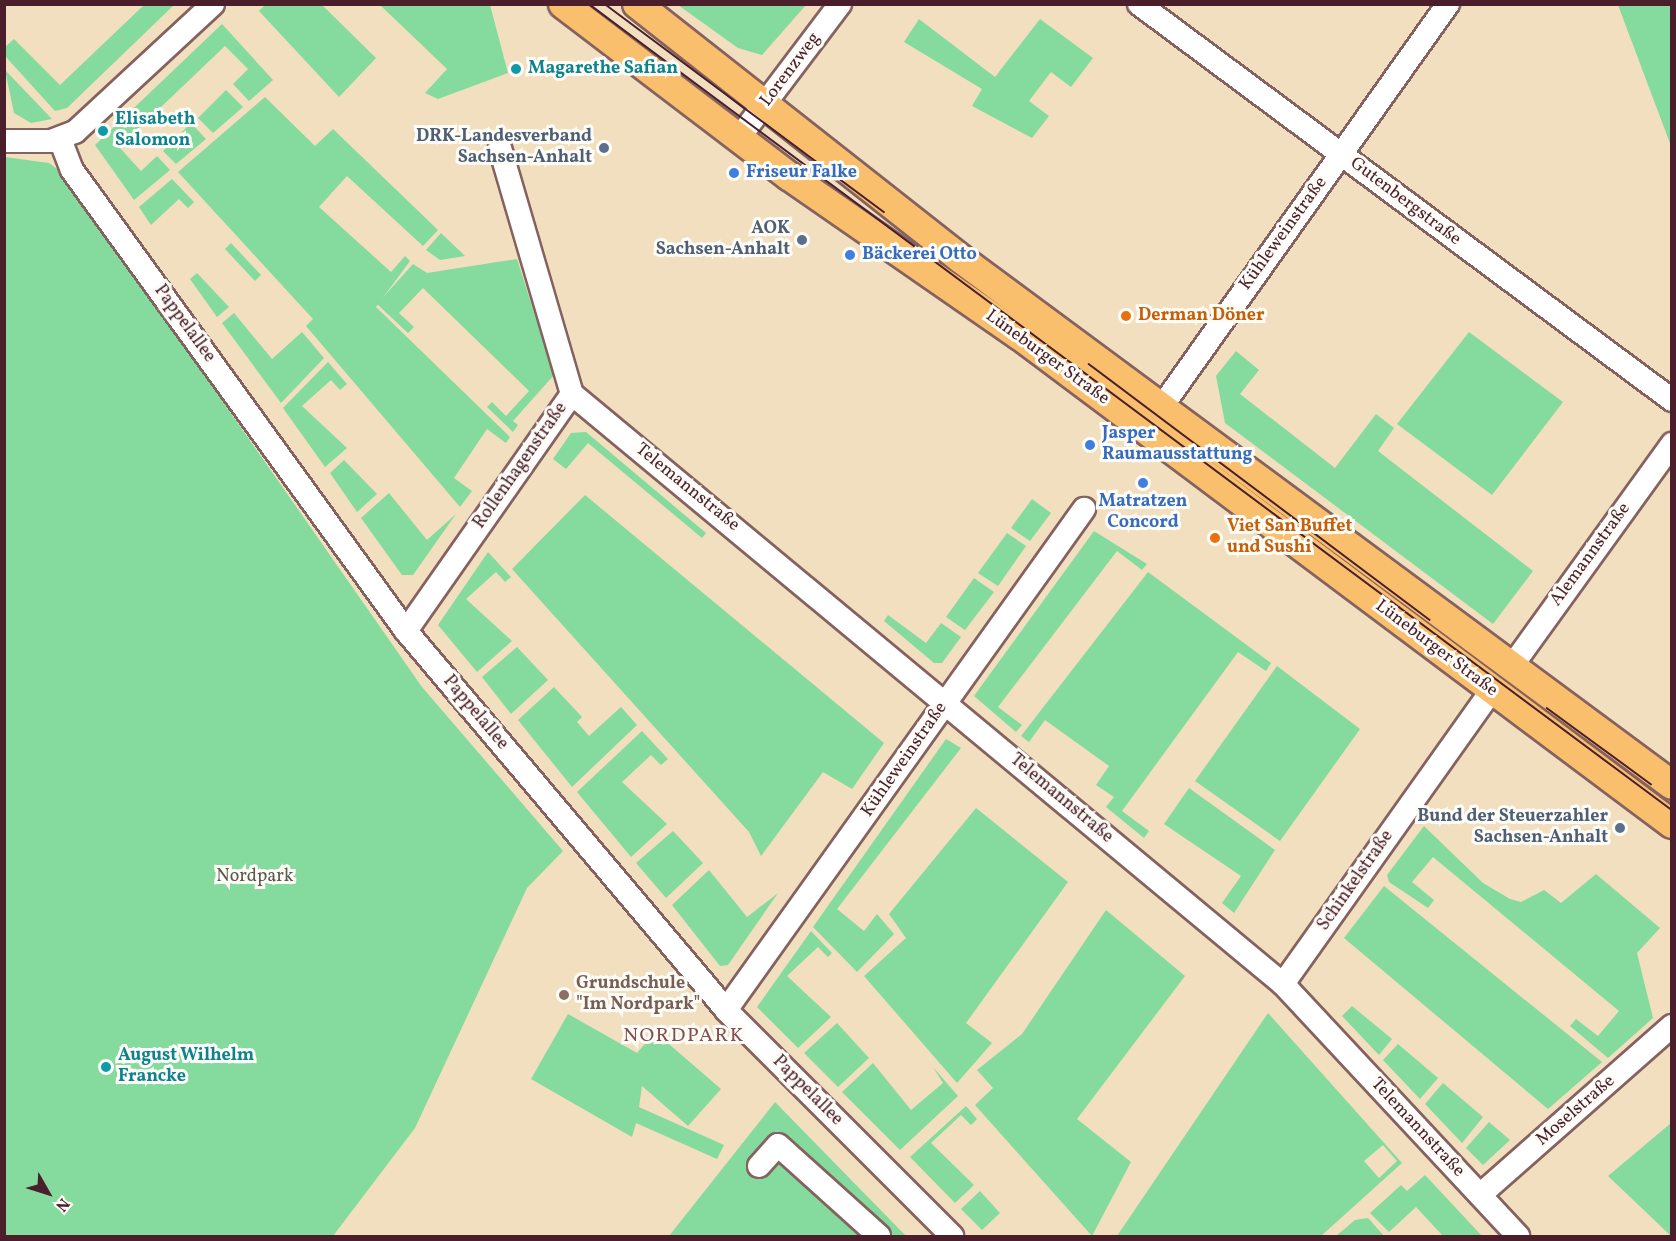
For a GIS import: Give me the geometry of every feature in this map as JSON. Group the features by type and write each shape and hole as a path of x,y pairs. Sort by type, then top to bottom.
{"main road":[{"name":"Lüneburger Straße","path":"563,4 741,135 789,176 1028,342 1671,824"},
{"name":"Lüneburger Straße","path":"637,4 961,259 1163,405 1671,785"}],"street":[{"path":"4,141 60,140 122,92 213,4"},
{"name":"Lorenzweg","path":"741,135 840,4"},
{"name":"Gutenbergstraße","path":"1138,4 1671,400"},
{"name":"Kühleweinstraße","path":"1163,405 1448,4"},
{"name":"Pappelallee","path":"60,140 72,170 406,631 726,1010 952,1236"},
{"name":"Rollenhagenstraße","path":"406,631 572,394 500,148"},
{"name":"Telemannstraße","path":"572,394 947,701 1283,984 1518,1236"},
{"name":"Alemannstraße","path":"1512,666 1671,444"},
{"name":"Kühleweinstraße","path":"726,1010 1084,509"},
{"name":"Schinkelstraße","path":"1283,984 1491,691"},
{"name":"Moselstraße","path":"1480,1195 1671,1026"},
{"path":"759,1166 778,1145 879,1236"}],"green space":[{"path":"144,5 174,5 67,108 55,111 5,56 5,47 14,39 60,85"},
{"path":"265,5 322,5 376,58 339,97 259,11"},
{"path":"380,5 490,5 508,73 438,99 425,93 447,69"},
{"path":"678,5 806,5 762,55 738,48"},
{"path":"1618,5 1671,5 1671,146"},
{"path":"919,19 995,77 1040,19 1093,58 1071,87 1051,72 1029,101 1049,116 1032,138 972,106 982,89 904,42"},
{"path":"222,24 273,80 249,101 233,84 248,69 225,46 119,147 141,171 157,156 170,170 134,200 95,145"},
{"path":"5,70 52,119 31,123 14,113"},
{"path":"226,90 243,107 213,133 198,118"},
{"path":"265,97 315,146 333,129 438,230 423,246 347,176 319,207 391,272 405,256 410,261 376,307 510,437 506,443 487,429 454,478 472,491 460,507 306,326 313,319 178,172"},
{"path":"191,123 206,139 176,164 163,151"},
{"name":"Nordpark","path":"5,157 49,163 64,174 422,687 563,851 527,888 415,1128 333,1236 5,1236"},
{"path":"172,179 194,202 188,208 179,199 151,225 139,207"},
{"path":"441,233 465,256 440,260 426,250"},
{"path":"231,243 261,275 255,281 225,249"},
{"path":"517,259 554,375 513,421 518,425 513,432 487,407 492,402 506,416 529,391 423,288 399,313 414,327 408,333 377,304 413,264 427,273"},
{"path":"197,273 229,307 217,317 190,279"},
{"path":"234,313 272,359 302,332 324,358 281,403 222,323"},
{"path":"1469,332 1563,402 1492,495 1397,424"},
{"path":"1236,351 1259,370 1240,394 1335,468 1376,414 1394,428 1378,451 1533,571 1493,624 1225,423 1216,376"},
{"path":"328,362 347,384 340,390 331,380 302,406 347,448 325,467 283,408"},
{"path":"586,432 706,533 702,538 588,443 566,469 553,459 571,433"},
{"path":"344,460 377,494 357,512 330,473"},
{"path":"389,493 427,540 456,514 413,575 402,575 361,518"},
{"path":"585,495 884,743 852,789 823,772 761,856 749,832 512,569"},
{"path":"1032,499 1051,513 1030,541 1011,528"},
{"path":"1094,531 1147,564 1142,570 1117,551 998,707 1022,725 1016,732 974,696"},
{"path":"1007,533 1026,546 998,586 978,573"},
{"path":"488,552 511,577 505,582 496,572 466,599 512,641 477,672 438,625"},
{"path":"1148,572 1271,663 1266,671 1238,652 1122,811 1149,831 1144,838 1106,807 1114,797 1096,785 1109,766 1045,720 1029,742 1021,736"},
{"path":"974,578 994,592 965,630 946,617"},
{"path":"888,615 926,643 941,623 961,637 942,663 934,663 884,621"},
{"path":"517,647 548,680 511,714 482,677"},
{"path":"1277,666 1360,729 1280,841 1195,781"},
{"path":"554,687 582,717 577,722 589,736 621,707 637,725 572,787 518,720"},
{"path":"642,731 668,759 661,765 651,755 622,782 667,824 631,857 577,792"},
{"path":"946,739 961,748 837,909 864,931 877,914 894,934 857,972 813,927"},
{"path":"1189,788 1275,850 1234,913 1222,903 1241,876 1164,824"},
{"path":"976,808 1068,882 966,1023 992,1043 957,1083 864,976 906,938 889,914"},
{"path":"1424,826 1483,883 1510,899 1521,902 1544,890 1561,903 1596,874 1660,928 1637,953 1653,1018 1608,1058 1570,1026 1576,1019 1598,1036 1619,1011 1433,857 1412,882 1434,900 1428,908 1389,882 1387,875"},
{"path":"673,831 703,863 666,898 636,863"},
{"path":"709,870 747,917 778,893 728,965 720,966 672,905"},
{"path":"1384,886 1602,1062 1548,1109 1344,938"},
{"path":"1106,910 1185,976 1077,1119 1131,1162 1092,1236 975,1105 993,1088 977,1070 1022,1034"},
{"path":"811,931 832,953 828,957 818,947 787,976 831,1017 798,1048 757,1007"},
{"path":"1352,1006 1392,1039 1379,1055 1342,1016"},
{"path":"1268,1013 1402,1163 1321,1236 1117,1236","holes":["1383,1145 1397,1161 1379,1178 1364,1161"]},
{"path":"568,1014 637,1053 655,1032 721,1089 688,1126 642,1086 639,1107 724,1145 717,1159 636,1123 632,1137 531,1079"},
{"path":"837,1023 869,1058 838,1087 804,1053"},
{"path":"1398,1044 1438,1078 1420,1099 1383,1060"},
{"path":"873,1063 911,1110 943,1083 933,1067 958,1096 900,1150 842,1092"},
{"path":"1443,1083 1483,1117 1462,1143 1425,1104"},
{"path":"775,1102 906,1236 669,1236"},
{"path":"966,1106 977,1119 971,1125 961,1115 931,1143 974,1185 955,1203 910,1157"},
{"path":"1489,1122 1510,1140 1483,1165 1466,1148"},
{"path":"1671,1123 1672,1236 1608,1176"},
{"path":"1425,1175 1482,1236 1443,1236 1416,1207 1389,1232 1370,1213 1401,1185 1407,1191"},
{"path":"980,1191 1000,1213 982,1230 961,1209"},
{"path":"1368,1218 1384,1236 1336,1236 1355,1220"}],"tram line":[{"path":"589,4 1672,810"},
{"path":"605,4 884,212"},
{"path":"1089,364 1430,620"},
{"path":"1547,708 1651,784"}],"place":[{"name":"Magarethe Safian","path":"516,69"},
{"name":"Elisabeth Salomon","path":"103,131"},
{"name":"DRK-Landesverband Sachsen-Anhalt","path":"604,148"},
{"name":"Friseur Falke","path":"734,173"},
{"name":"AOK Sachsen-Anhalt","path":"802,240"},
{"name":"Bäckerei Otto","path":"850,255"},
{"name":"Derman Döner","path":"1126,316"},
{"name":"Jasper Raumausstattung","path":"1090,445"},
{"name":"Matratzen Concord","path":"1143,483"},
{"name":"Viet San Buffet und Sushi","path":"1215,538"},
{"name":"Bund der Steuerzahler Sachsen-Anhalt","path":"1620,828"},
{"name":"Grundschule \"Im Nordpark\"","path":"564,995"},
{"name":"August Wilhelm Francke","path":"106,1067"}],"district":[{"name":"NORDPARK","path":"684,1036"}]}
